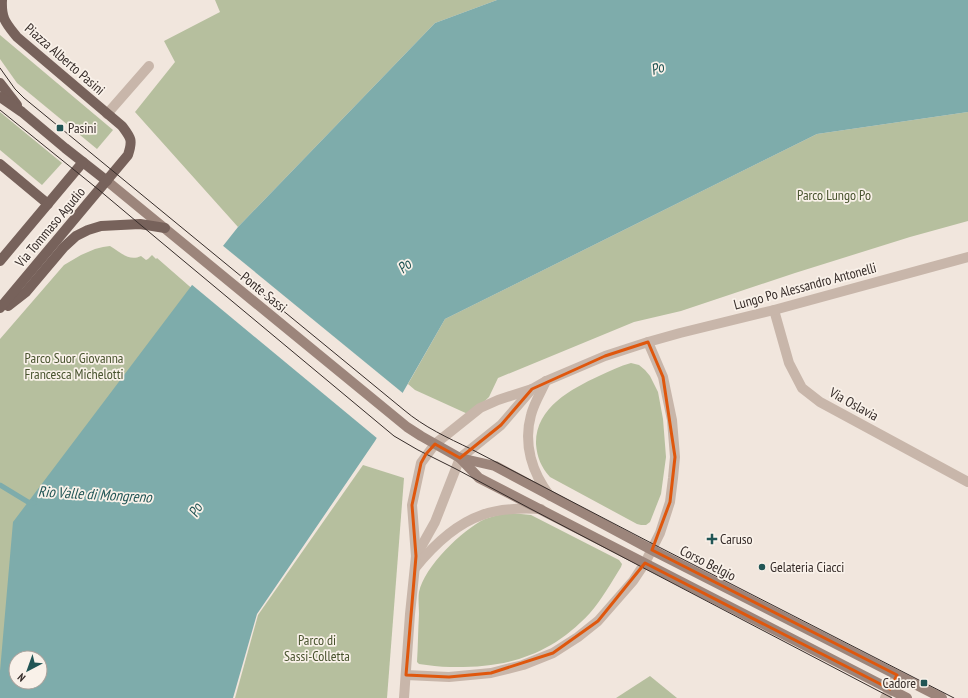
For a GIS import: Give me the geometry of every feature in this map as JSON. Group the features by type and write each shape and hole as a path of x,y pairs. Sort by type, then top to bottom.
{"main road":[{"name":"Piazza Alberto Pasini","path":"2,0 1,9 4,20 17,37 107,114"},
{"path":"0,83 22,112"},
{"path":"0,97 22,112 83,162"},
{"name":"Via Tommaso Agudio","path":"0,308 128,155 131,145 129,134 122,126 107,114"},
{"name":"Via Tommaso Agudio","path":"0,261 83,162 107,181"},
{"path":"0,164 48,204"},
{"name":"Ponte Sassi","path":"107,181 404,424"},
{"path":"0,312 26,292 59,253 76,236 101,226 140,224 167,230"},
{"name":"Corso Belgio","path":"404,424 420,436 460,458 495,466 652,550 942,698"},
{"name":"Corso Belgio","path":"460,458 479,478 645,563 888,693 907,698"}],"street":[{"path":"107,114 149,66"},
{"name":"Lungo Po Alessandro Antonelli","path":"404,698 416,556 412,505 421,463 435,444 480,408 498,400 532,389 546,381 605,356 680,332 774,310 968,257"},
{"name":"Via Oslavia","path":"774,310 789,363 802,388 820,402 968,482"},
{"path":"406,675 449,678 491,673 523,665 553,653 578,637 598,621 629,587 645,563 660,533 670,502 675,457 672,420 663,377 648,342"},
{"path":"546,381 531,414 528,437 529,452 535,470 543,487 550,496"},
{"name":"Lungo Po Alessandro Antonelli","path":"416,556 435,522 460,458 501,425 532,389"},
{"path":"414,568 428,552 450,533 468,521 482,515 501,510 529,508 541,509"},
{"path":"888,693 897,675"}],"highlighted area":[{"path":"648,342 663,377 675,457 670,502 652,550 897,675 890,689 645,563 598,621 553,653 491,673 449,677 406,675 416,556 412,505 421,463 426,454 435,444 460,458 501,425 532,389 605,356"}],"green space":[{"path":"215,0 497,0 435,23 238,227 135,112 175,62 164,41 220,12"},
{"path":"0,35 113,130 97,149 17,83 0,59"},
{"path":"0,112 62,163 42,185 0,150"},
{"name":"Parco Lungo Po","path":"968,112 968,221 910,237 795,273 681,311 634,322 498,378 489,397 470,415 415,390 408,384 445,319 817,134"},
{"name":"Parco Suor Giovanna Francesca Michelotti","path":"110,246 132,258 141,256 146,260 152,255 204,299 20,650 8,650 8,690 0,698 0,339 64,265 81,255"},
{"path":"631,363 639,365 650,376 658,392 663,419 666,457 661,494 650,522 646,525 637,524 550,477 540,462 536,444 537,431 541,420 557,401 588,381"},
{"name":"Parco di Sassi-Colletta","path":"363,465 404,478 387,698 235,698 258,615"},
{"path":"511,513 531,515 619,560 622,564 621,567 590,613 575,628 559,640 543,649 509,662 490,665 450,667 419,664 417,662 419,592 422,582 428,572 455,540 476,524 488,518"},
{"path":"650,676 677,698 616,698"}],"water":[{"name":"Po","path":"497,0 968,0 968,112 817,134 445,319 375,441 257,614 233,698 0,698 0,671 13,522 192,285 238,227 435,23"}],"pier":[{"path":"222,245 404,394 378,439 191,284"}],"waterway":[{"name":"Rio Valle di Mongreno","path":"0,485 28,502 34,503"}],"tram line":[{"path":"0,68 15,89 24,98 420,422 655,545 954,698"},
{"path":"0,110 99,190 394,436 418,450 892,698"}],"place":[{"name":"Pasini","path":"60,128"},
{"name":"Caruso","path":"712,539"},
{"name":"Gelateria Ciacci","path":"762,567"},
{"name":"Cadore","path":"924,683"}]}
